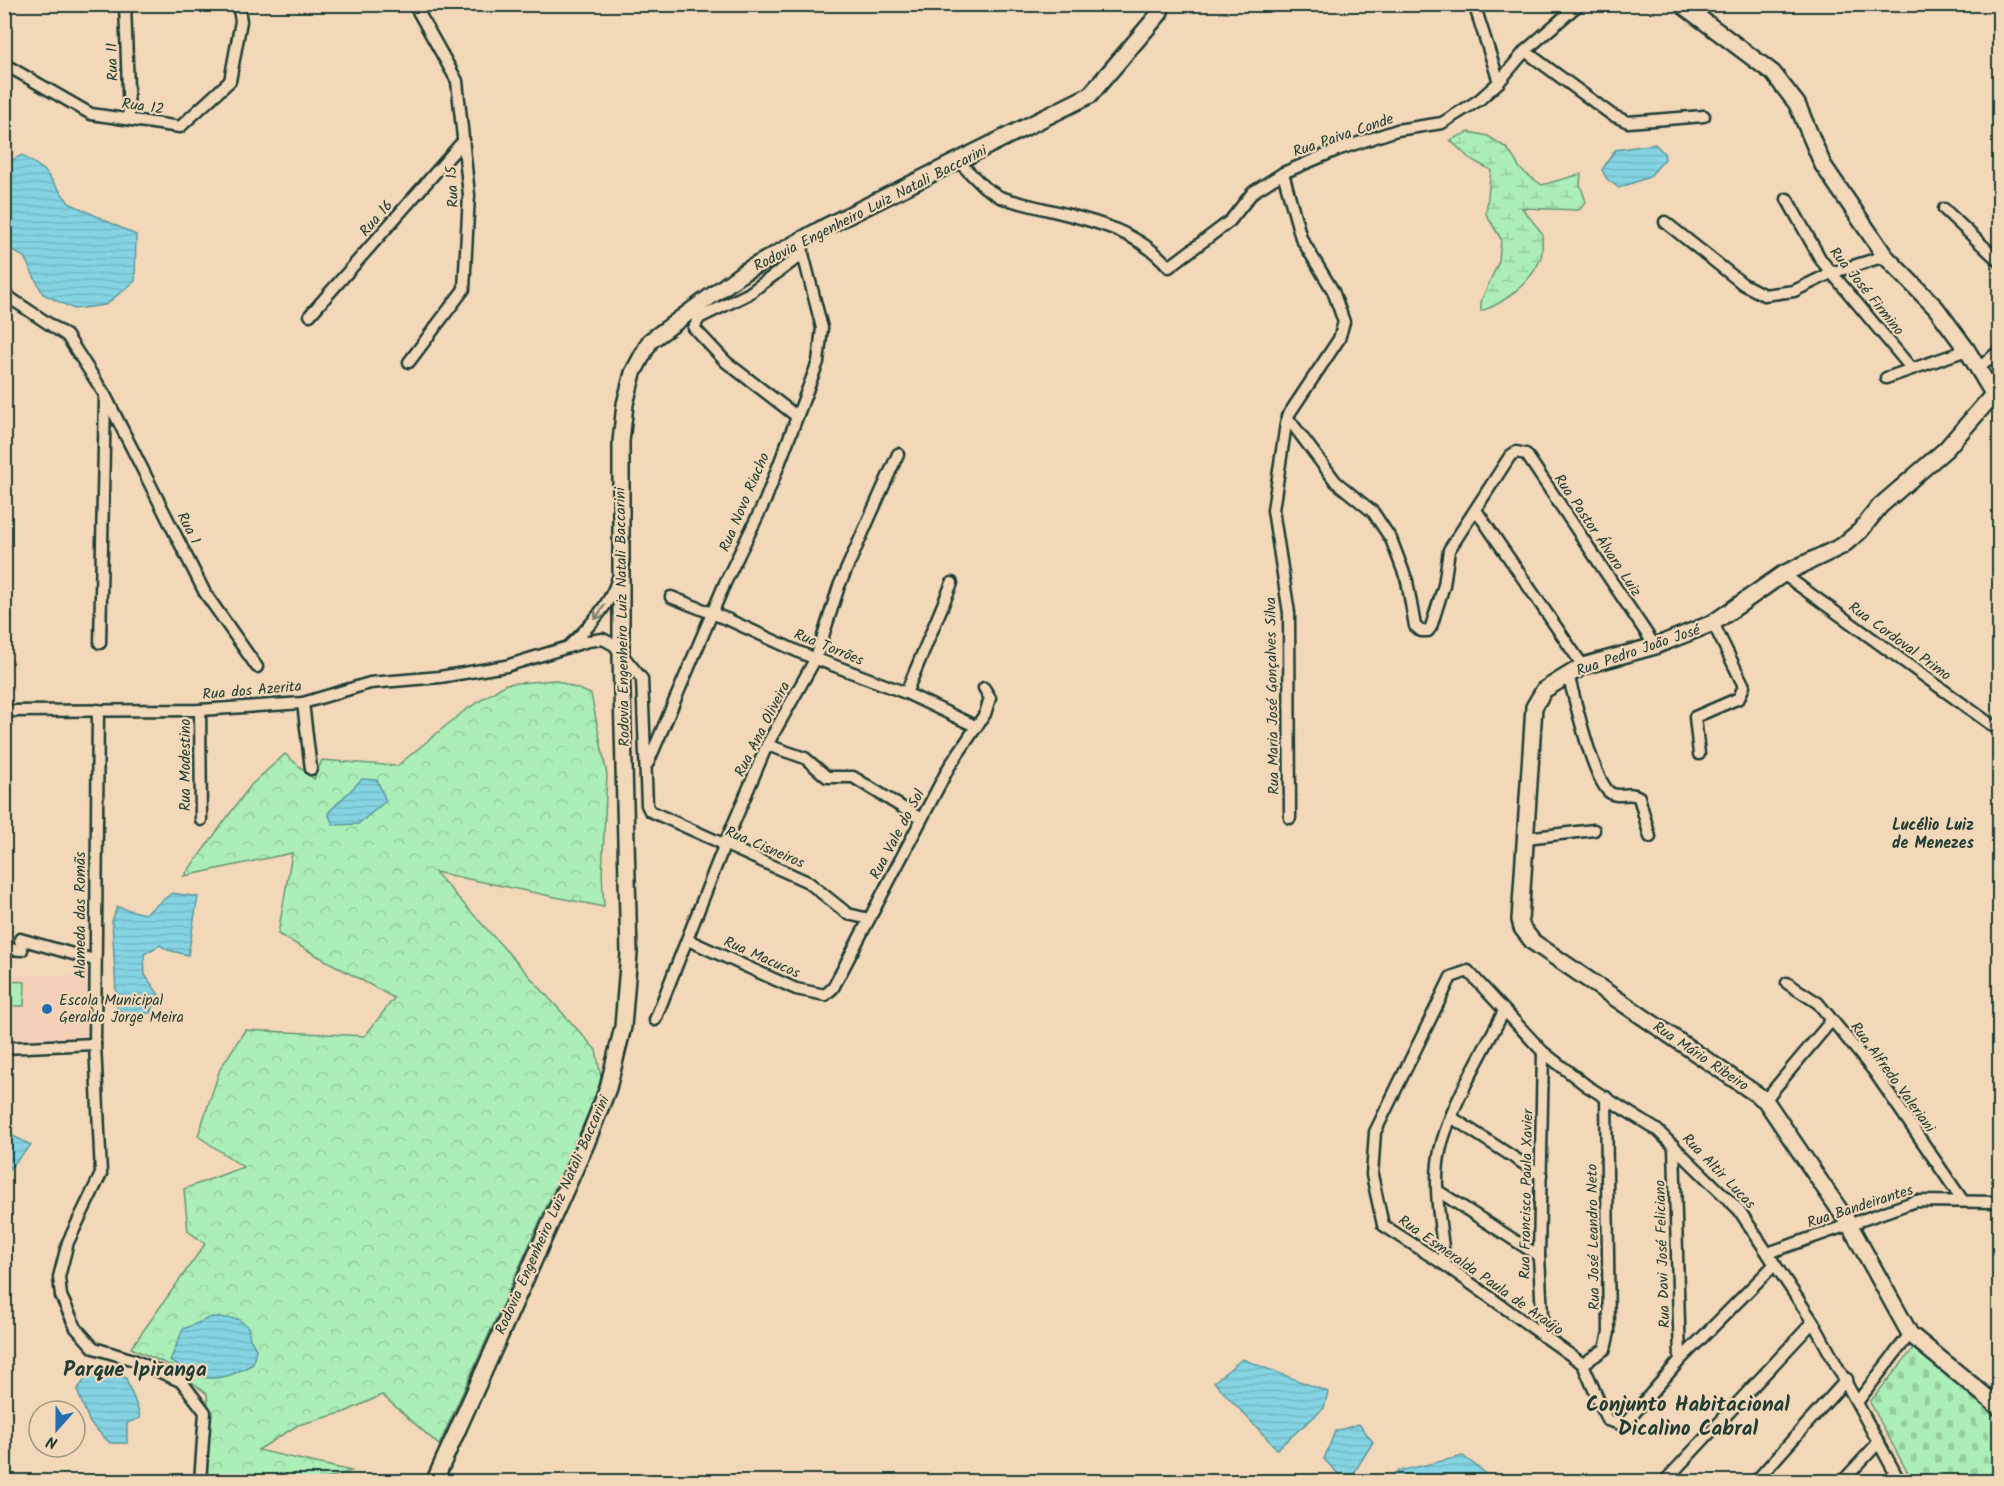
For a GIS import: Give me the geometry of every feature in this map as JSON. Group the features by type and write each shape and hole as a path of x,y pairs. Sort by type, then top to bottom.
{"street":[{"name":"Rua 11","path":"125,4 129,119"},
{"name":"Rua 12","path":"4,64 91,114 180,127 230,81 241,21 238,4"},
{"name":"Rua 15","path":"410,362 464,288 469,195 457,81 414,4"},
{"name":"Rodovia Engenheiro Luiz Natali Baccarini","path":"434,1482 586,1144 608,1088 623,1027 629,953 621,655 621,442 625,404 633,373 650,341 744,272 802,247 959,162 1090,95 1159,14 1163,4"},
{"path":"1474,4 1499,82"},
{"name":"Rua Paiva Conde","path":"959,162 984,187 1000,197 1120,229 1159,255 1169,267 1230,221 1253,192 1282,173 1337,150 1397,130 1442,123 1479,100 1499,82 1525,51 1579,4"},
{"path":"1681,4 1773,73 1797,104 1823,165 1885,256 1936,308 1979,368 1996,399"},
{"path":"1525,51 1612,115 1628,122 1704,117"},
{"name":"Rua 16","path":"310,315 464,141"},
{"name":"Rua Maria José Gonçalves Silva","path":"1282,173 1301,238 1333,291 1344,322 1339,339 1287,417 1273,510 1288,613 1290,818"},
{"name":"Rua José Firmino","path":"1786,199 1821,260 1911,368"},
{"path":"1944,209 2000,262"},
{"path":"1665,222 1743,284 1764,295 1794,291 1832,273 1885,256"},
{"path":"795,415 726,362 694,328 699,318 748,294 802,247"},
{"name":"Rua Novo Riacho","path":"646,768 712,613 765,501 795,415 818,362 822,328 802,247"},
{"name":"Rua 1","path":"4,294 67,336 105,396 205,593 257,668"},
{"path":"1886,378 1967,350"},
{"path":"1979,368 2000,350"},
{"path":"100,643 105,396"},
{"name":"Rua Pedro João José","path":"1520,920 1534,707 1544,690 1583,666 1655,646 1713,623 1783,574 1842,546 1860,531 1880,506 1946,448 1996,399"},
{"path":"1287,417 1336,482 1373,512 1391,539 1407,581 1415,627 1421,631 1428,631 1431,627 1444,585 1449,550 1476,510 1583,666"},
{"name":"Rua Pastor Álvaro Luiz","path":"1476,510 1510,456 1516,452 1526,454 1655,646"},
{"name":"Rua Ana Oliveira","path":"656,1020 724,846 767,745 816,658 838,586 898,454"},
{"path":"567,647 592,624 615,590 621,570"},
{"name":"Rua Cordoval Primo","path":"1783,574 2000,731"},
{"path":"906,693 952,584"},
{"name":"Rua Torrões","path":"671,597 906,693 975,726"},
{"path":"1699,754 1695,717 1739,698 1744,686 1713,623"},
{"name":"Rua dos Azerita","path":"4,711 200,710 303,702 370,683 440,677 506,666 567,647 603,639 614,645 621,655"},
{"path":"621,655 642,679 646,768"},
{"path":"1568,675 1591,755 1607,791 1615,795 1632,794 1639,797 1650,837"},
{"name":"Rua Vale do Sol","path":"825,995 833,988 949,767 985,714 990,698 984,688"},
{"path":"303,702 311,770"},
{"name":"Alameda das Romãs","path":"98,710 94,960 101,1174 68,1242 59,1277 61,1296 76,1328 94,1348 134,1360 182,1382 205,1412 200,1482"},
{"name":"Rua Modestino","path":"200,710 201,820"},
{"path":"767,745 805,758 827,777 853,777 921,819"},
{"name":"Rua Cisneiros","path":"646,768 647,806 650,811 808,882 848,914 869,919"},
{"path":"1526,837 1594,830"},
{"name":"Rua Mário Ribeiro","path":"1520,920 1522,928 1533,942 1765,1100 1849,1224 1910,1334 2000,1408"},
{"path":"4,949 22,950 20,939 94,960"},
{"name":"Rua Macucos","path":"688,940 796,989 825,995"},
{"name":"Rua Altir Lucas","path":"1468,971 1543,1052 1657,1130 1739,1210 1813,1322 1847,1379 1900,1482"},
{"name":"Rua Esmeralda Paula de Araújo","path":"1468,971 1451,976 1375,1132 1372,1174 1383,1225 1445,1265 1583,1364"},
{"name":"Rua Alfredo Valeriani","path":"1787,983 1818,1003 1873,1070 1963,1201"},
{"path":"1445,1265 1438,1191 1438,1162 1451,1117 1504,1011"},
{"path":"1765,1100 1832,1020"},
{"path":"4,1048 95,1044"},
{"name":"Rua Francisco Paula Xavier","path":"1543,1052 1539,1256 1543,1336"},
{"name":"Rua José Leandro Neto","path":"1583,1364 1605,1348 1609,1332 1606,1097"},
{"path":"1451,1117 1541,1175"},
{"name":"Rua Davi José Feliciano","path":"1674,1146 1680,1360"},
{"path":"1438,1191 1539,1256"},
{"name":"Rua Bandeirantes","path":"1768,1252 1916,1201 2000,1202"},
{"path":"1583,1364 1607,1420 1624,1425 1680,1360 1775,1264"},
{"path":"1664,1482 1813,1322"},
{"path":"1858,1401 1910,1334"},
{"path":"1755,1482 1847,1379"},
{"path":"1842,1482 1879,1442"}],"shaded area":[{"name":"Escola Municipal Geraldo Jorge Meira","path":"5,974 91,977 87,1040 5,1043"}],"green space":[{"path":"1469,132 1488,136 1508,149 1521,170 1542,185 1581,174 1580,184 1586,202 1579,210 1522,208 1542,233 1541,257 1525,283 1499,303 1481,311 1481,301 1499,261 1501,239 1486,214 1491,170 1470,159 1450,140"},
{"path":"555,680 591,694 607,775 602,874 604,907 435,872 596,1050 602,1083 439,1445 382,1395 345,1412 298,1425 258,1450 351,1471 320,1481 205,1481 210,1428 207,1394 171,1366 131,1348 205,1244 188,1231 184,1189 243,1167 198,1136 220,1069 245,1030 365,1036 394,998 278,934 292,853 184,876 251,785 285,754 314,779 322,760 397,766 464,711 506,684"},
{"path":"5,981 25,982 24,1006 5,1006"},
{"path":"1914,1348 1999,1417 1999,1481 1912,1481 1870,1402"}],"water":[{"path":"1655,144 1664,153 1665,159 1649,177 1619,188 1607,179 1602,170 1615,150"},
{"path":"22,155 44,170 69,203 136,235 135,281 105,305 74,309 43,294 24,257 5,246 5,164"},
{"path":"362,779 377,780 386,801 358,824 333,825 328,813"},
{"path":"172,893 198,897 188,955 168,950 160,945 144,954 145,975 159,995 150,1013 128,1014 117,1010 112,921 117,907 145,914"},
{"path":"5,1132 31,1145 9,1169 5,1169"},
{"path":"212,1317 238,1319 248,1327 250,1339 256,1349 253,1364 220,1378 211,1378 202,1377 170,1361 183,1329"},
{"path":"1242,1359 1328,1392 1324,1408 1277,1449 1214,1382"},
{"path":"102,1367 126,1378 140,1418 127,1423 127,1443 110,1443 90,1423 87,1415 87,1399 81,1399 77,1390 89,1374"},
{"path":"1359,1424 1373,1442 1349,1481 1345,1481 1324,1459 1335,1431"},
{"path":"1463,1456 1496,1481 1393,1481 1395,1472"}],"place":[{"name":"Escola Municipal Geraldo Jorge Meira","path":"47,1009"}],"district":[{"name":"Lucélio Luiz de Menezes","path":"1933,833"},
{"name":"Parque Ipiranga","path":"135,1369"},
{"name":"Conjunto Habitacional Dicalino Cabral","path":"1688,1416"}]}
